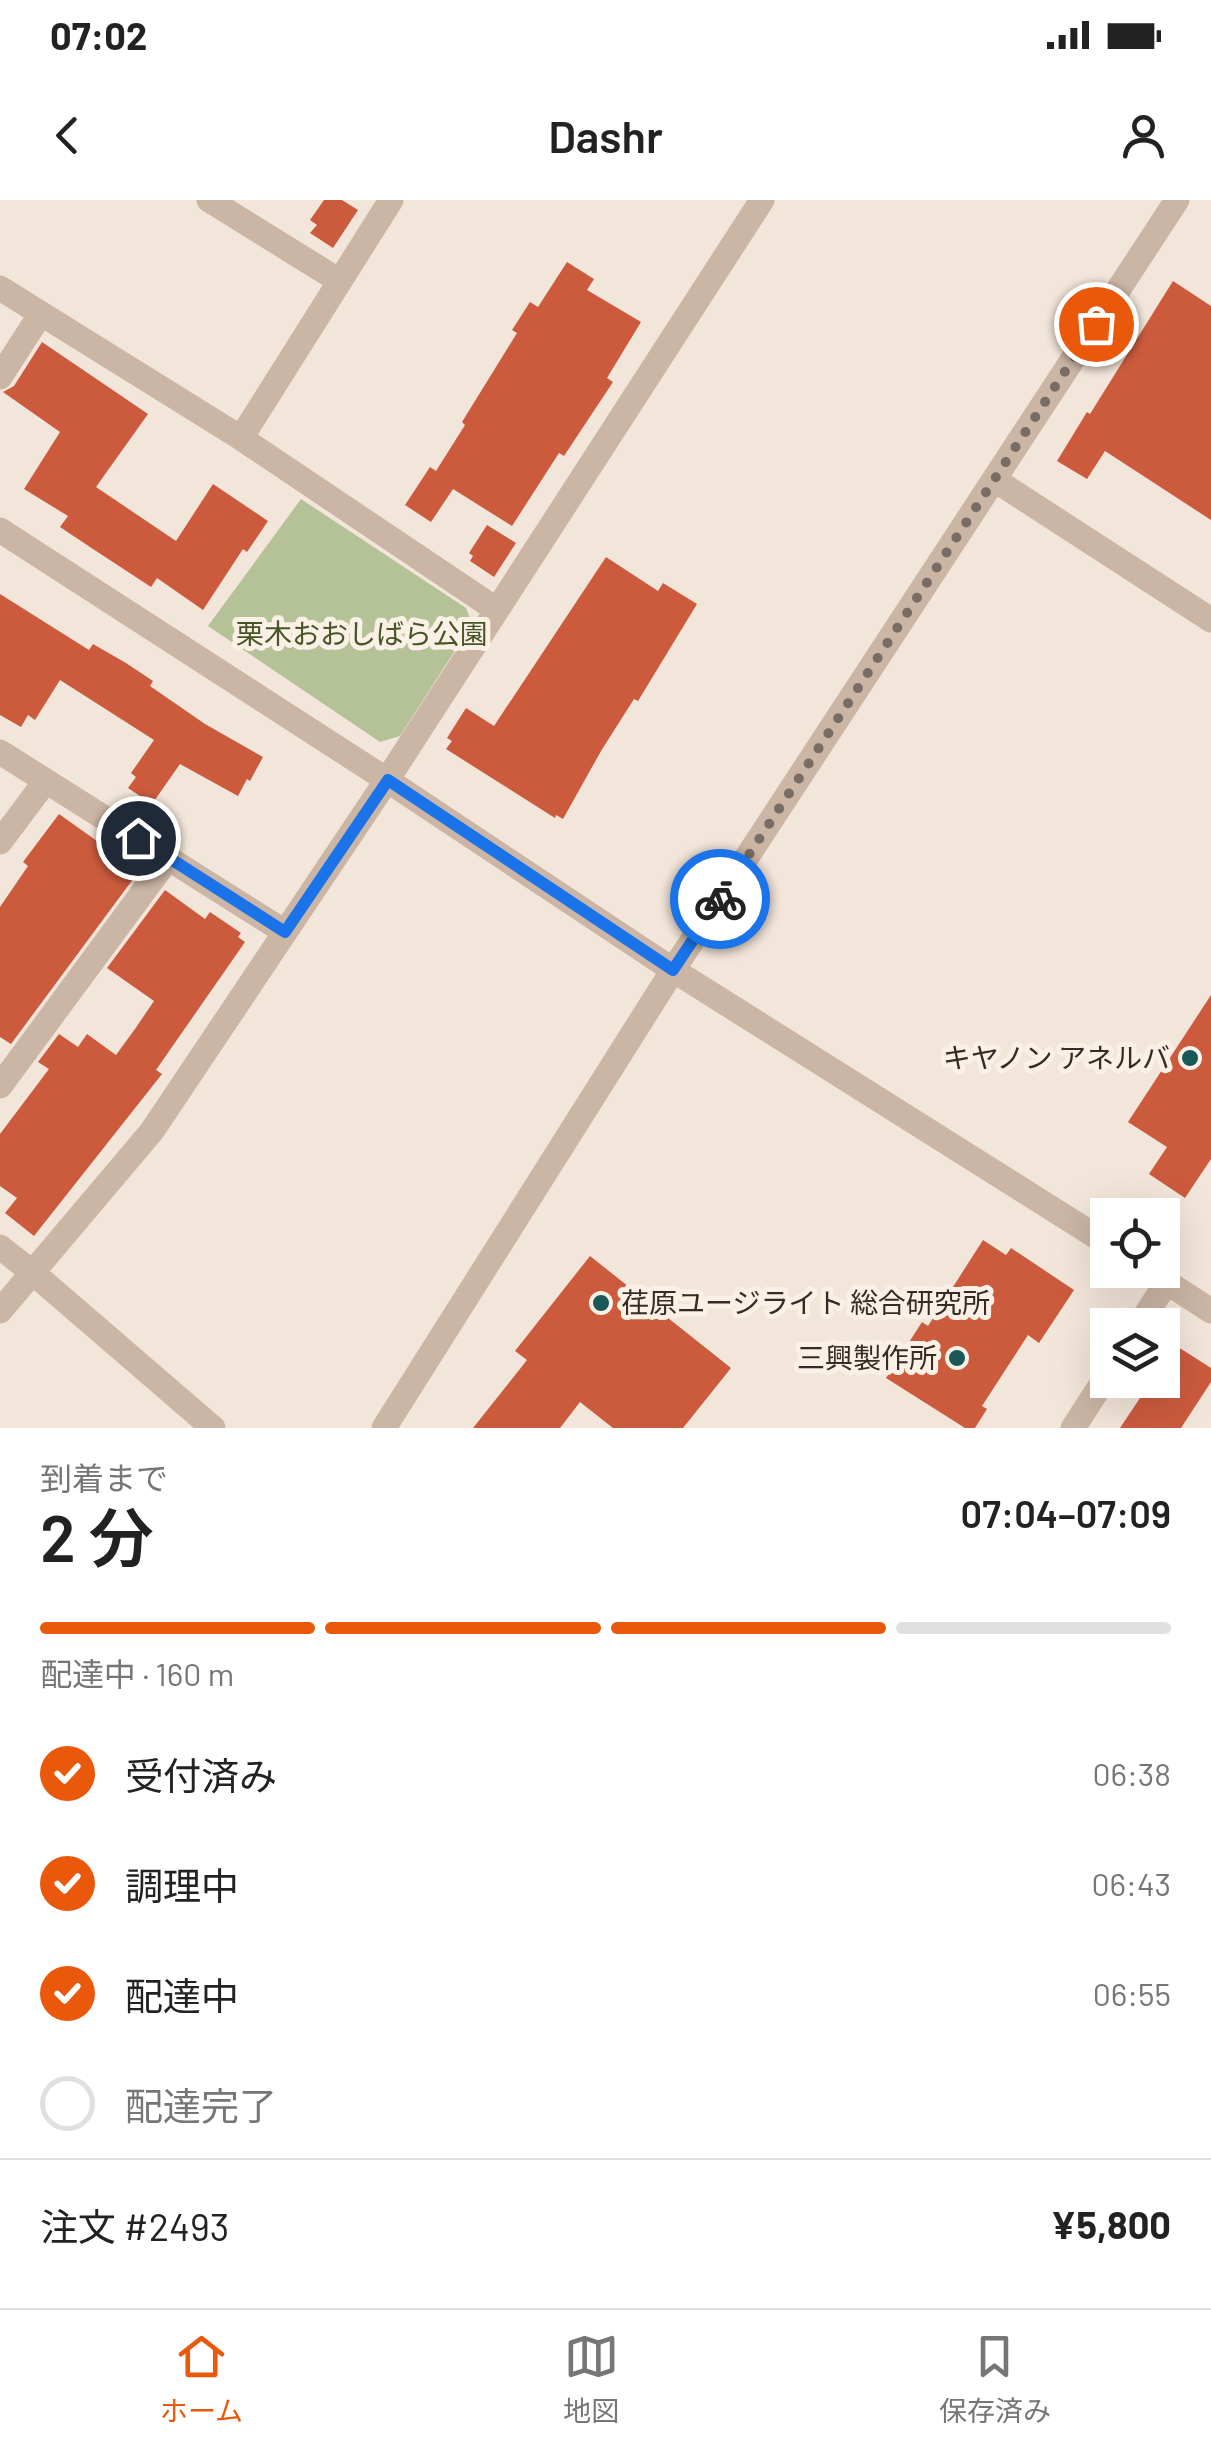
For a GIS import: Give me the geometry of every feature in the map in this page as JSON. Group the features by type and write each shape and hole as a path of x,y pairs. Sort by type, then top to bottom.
{"street":[{"path":"209,200 338,280"},
{"path":"242,438 391,200"},
{"path":"0,1310 152,1130 388,780 762,200"},
{"path":"384,1428 673,970 1177,200"},
{"path":"0,288 242,438 498,610"},
{"path":"0,377 40,315"},
{"path":"995,480 1211,620"},
{"path":"0,530 388,780 673,970 1090,1233"},
{"path":"0,752 285,932"},
{"path":"0,842 44,782"},
{"path":"0,1086 169,858"},
{"path":"0,1247 213,1428"},
{"path":"1176,1288 1211,1311"},
{"path":"1073,1428 1092,1398"}],"green space":[{"name":"栗木おおしばら公園","path":"301,499 466,608 472,624 400,736 380,742 208,626"}],"building":[{"path":"324,200 342,200 358,210 333,248 310,233 317,225 310,220"},
{"path":"567,262 594,279 587,290 641,322 607,378 613,382 564,456 559,453 512,526 453,489 431,522 405,505 430,467 436,471 465,425 462,422 517,333 512,330 530,302 538,307"},
{"path":"1173,281 1211,306 1211,520 1105,451 1087,479 1057,461"},
{"path":"42,342 148,414 96,487 176,541 213,484 268,521 247,552 243,549 203,610 157,578 151,587 60,527 68,516 24,489 60,432 3,392 14,386"},
{"path":"487,525 516,543 494,577 470,561 473,556 469,553"},
{"path":"606,557 658,591 663,583 697,604 638,701 634,699 601,751 563,819 556,815 555,818 446,749 452,741 447,738 466,708 494,726"},
{"path":"0,594 89,650 93,644 126,663 153,681 150,686 205,724 263,757 250,781 247,779 238,796 180,764 152,804 128,788 136,777 131,773 154,740 60,680 35,720 28,715 21,727 0,715"},
{"path":"59,814 139,871 11,1044 0,1037 0,907 28,866 23,862"},
{"path":"165,890 205,919 210,912 241,933 238,937 245,942 156,1070 162,1074 34,1236 5,1213 17,1198 0,1186 0,1134 49,1069 38,1062 59,1034 78,1047 87,1034 116,1055 154,1001 107,968"},
{"name":"キヤノン アネルバ","path":"1211,995 1211,1159 1185,1198 1149,1174 1167,1147 1128,1122"},
{"name":"三興製作所","path":"983,1240 1006,1255 1011,1248 1074,1290 1039,1343 1028,1335 982,1406 987,1409 975,1428 965,1428 886,1378 922,1322 928,1326"},
{"name":"荏原ユージライト 総合研究所","path":"590,1256 731,1368 683,1428 613,1428 580,1402 560,1428 473,1428 527,1360 515,1351"},
{"path":"1180,1348 1211,1368 1211,1382 1181,1428 1120,1428 1140,1398 1180,1398"}],"way so far":[{"path":"720,899 1096,324"}],"place":[{"name":"キヤノン アネルバ","path":"1190,1058"},
{"name":"荏原ユージライト 総合研究所","path":"601,1303"},
{"name":"三興製作所","path":"957,1358"}],"route":[{"path":"138,838 285,932 388,780 673,970 720,899"}]}
